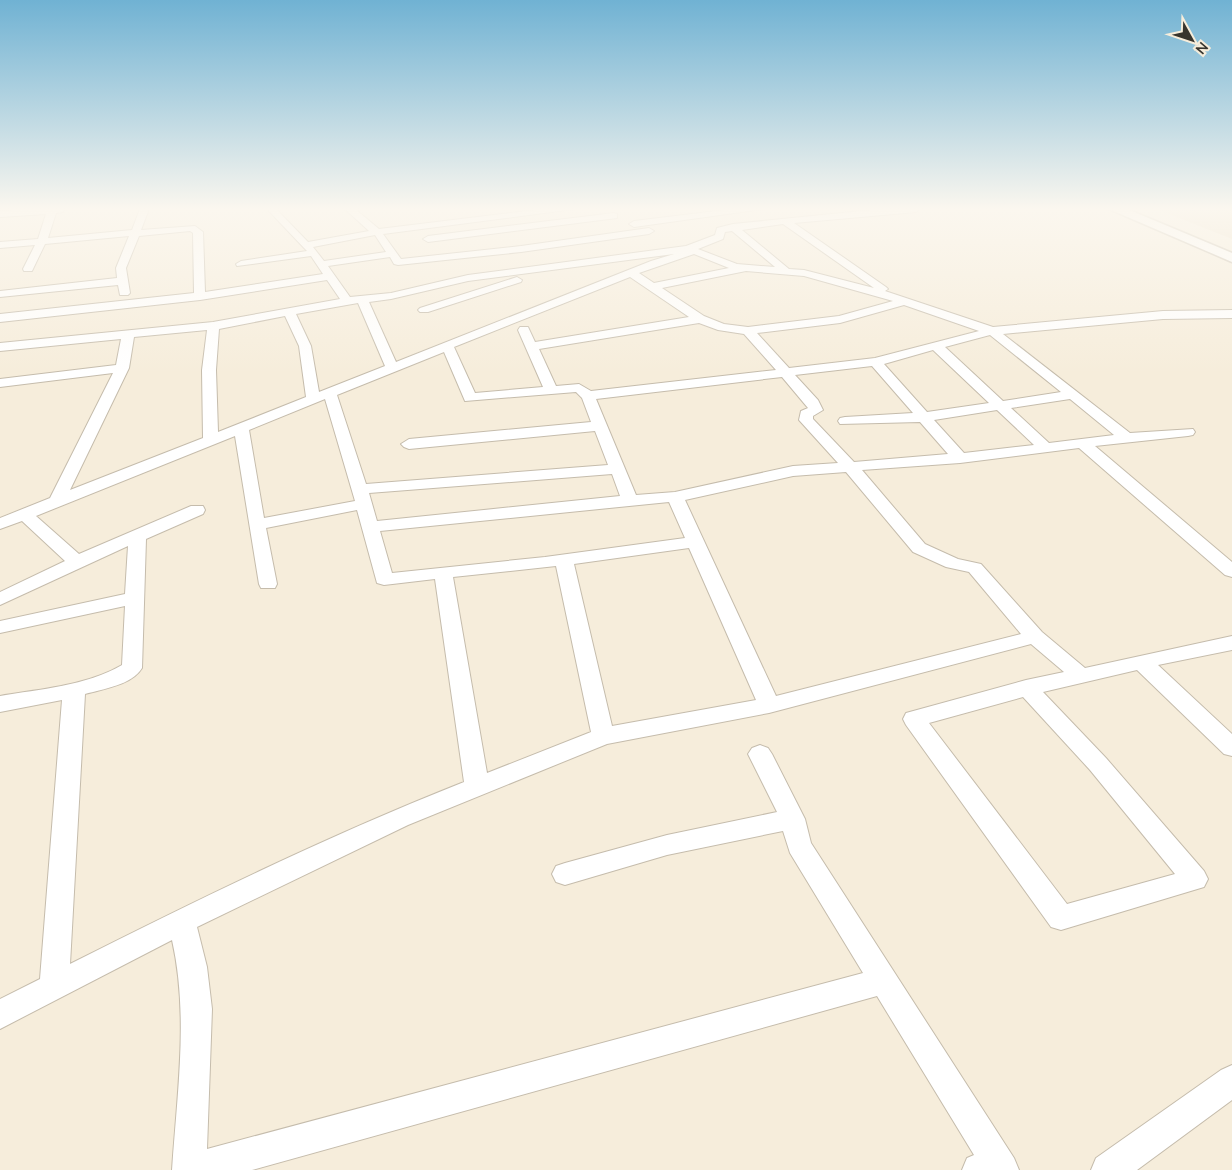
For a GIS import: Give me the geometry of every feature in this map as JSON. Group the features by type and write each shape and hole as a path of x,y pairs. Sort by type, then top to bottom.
{"street":[{"path":"28,269 31,264"},
{"path":"123,264 121,268 126,305"},
{"path":"199,264 200,297"},
{"path":"322,264 348,301"},
{"path":"0,347 213,326 348,301 391,296 468,278 574,264"},
{"path":"0,524 656,264"},
{"path":"726,264 735,267 804,273 899,299 992,331 1127,438"},
{"path":"778,264 788,272"},
{"path":"847,264 899,299"},
{"path":"424,310 553,266"},
{"path":"652,287 746,268"},
{"path":"631,273 700,319 722,327 748,331 840,319 899,299"},
{"path":"0,318 200,297 330,276"},
{"path":"0,294 123,280"},
{"path":"362,299 392,368"},
{"path":"289,312 305,346 313,400"},
{"path":"588,396 875,362 992,331 1162,315 1232,314"},
{"path":"531,346 700,319"},
{"path":"211,441 209,370 213,326"},
{"path":"524,330 551,390"},
{"path":"748,331 813,403 816,410 806,414 806,420 850,466 918,548 952,563 975,568 1034,637 1080,674"},
{"path":"57,501 122,368 128,334"},
{"path":"447,345 470,398 579,388 588,396 630,500"},
{"path":"936,346 1046,448"},
{"path":"875,362 960,458"},
{"path":"2,386 122,368"},
{"path":"330,394 384,579 696,542"},
{"path":"845,421 924,417 1072,395"},
{"path":"409,444 600,426"},
{"path":"241,429 256,525 268,584"},
{"path":"370,527 675,497 793,470 960,458 1188,432"},
{"path":"1082,443 1232,571"},
{"path":"256,525 361,496 617,469"},
{"path":"675,497 769,705"},
{"path":"0,599 77,562 197,510"},
{"path":"24,514 77,562"},
{"path":"0,704 74,690 117,677 132,668 137,537"},
{"path":"564,559 603,736"},
{"path":"443,573 477,786"},
{"path":"0,627 135,598"},
{"path":"0,1014 182,920 399,818 603,736 769,705 1034,637"},
{"path":"1026,687 1098,764 1195,879 1061,918 914,719 1026,687 1080,674 1141,660 1232,643"},
{"path":"1141,660 1232,748"},
{"path":"54,987 74,690"},
{"path":"760,754 793,819 799,846 883,981 993,1168"},
{"path":"564,874 667,845 793,819"},
{"path":"182,920 193,966 197,1009 190,1170 883,981"},
{"path":"1108,1170 1232,1081"}]}
